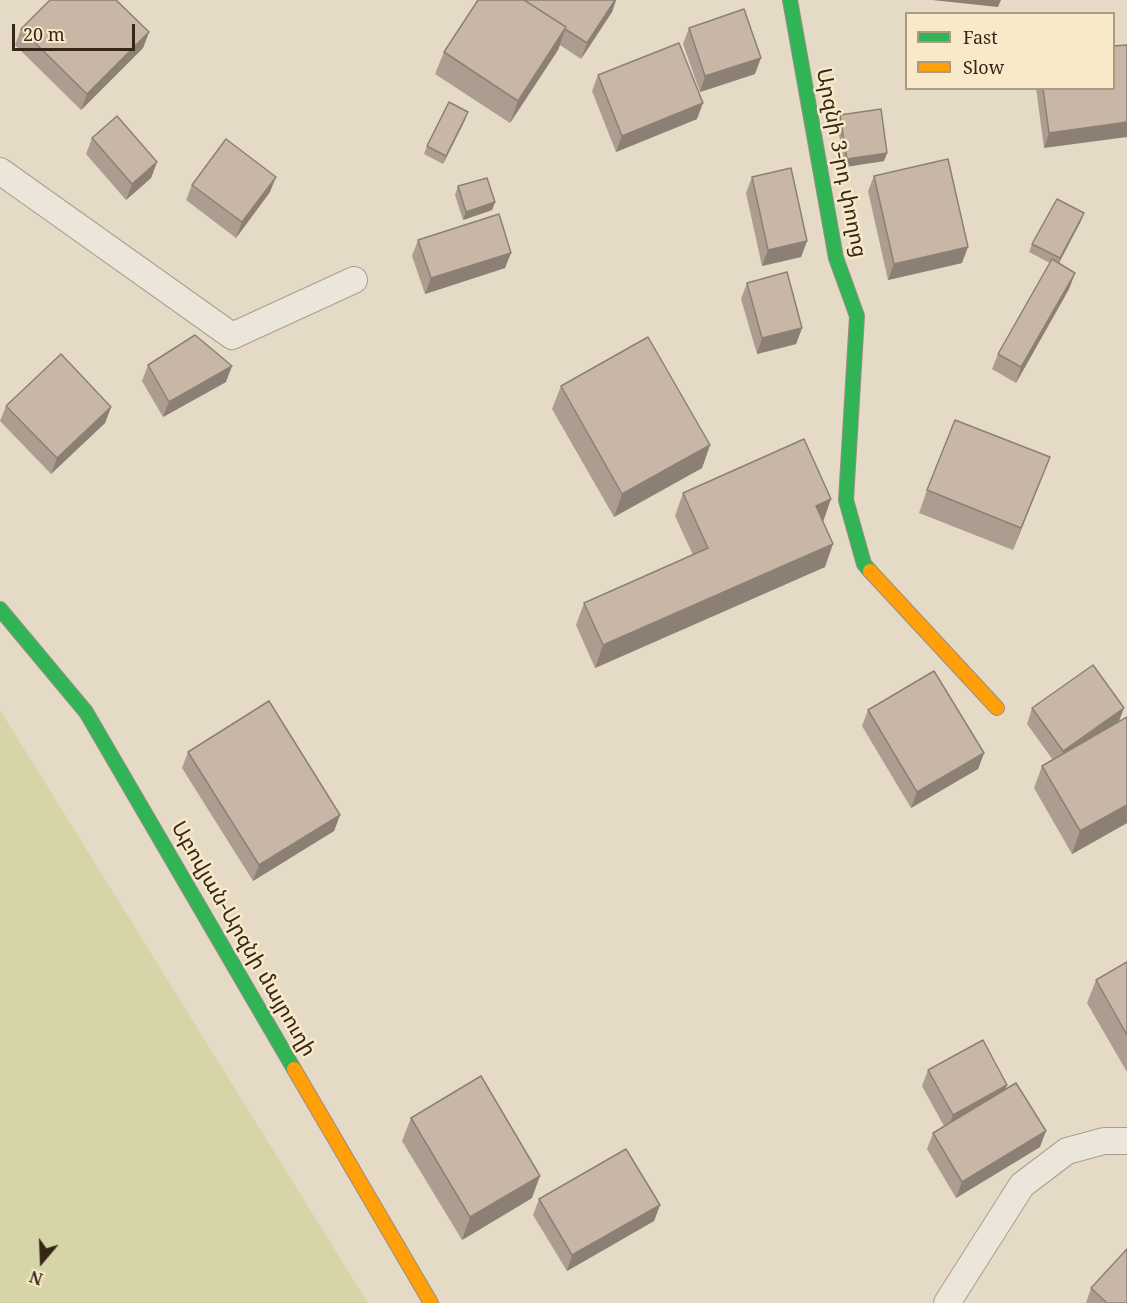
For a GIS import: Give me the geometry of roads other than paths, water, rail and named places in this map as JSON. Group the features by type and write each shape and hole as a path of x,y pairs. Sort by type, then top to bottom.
{"main road":[{"name":"Արզնի 3-րդ փողոց","path":"790,0 836,258 857,316 846,500 864,564 997,708"},
{"name":"Աբովյան-Արզնի մայրուղի","path":"0,609 86,712 431,1303"}],"lane":[{"path":"0,171 232,336 354,280"},
{"path":"947,1303 1022,1185 1067,1150 1104,1141 1127,1141"}]}
